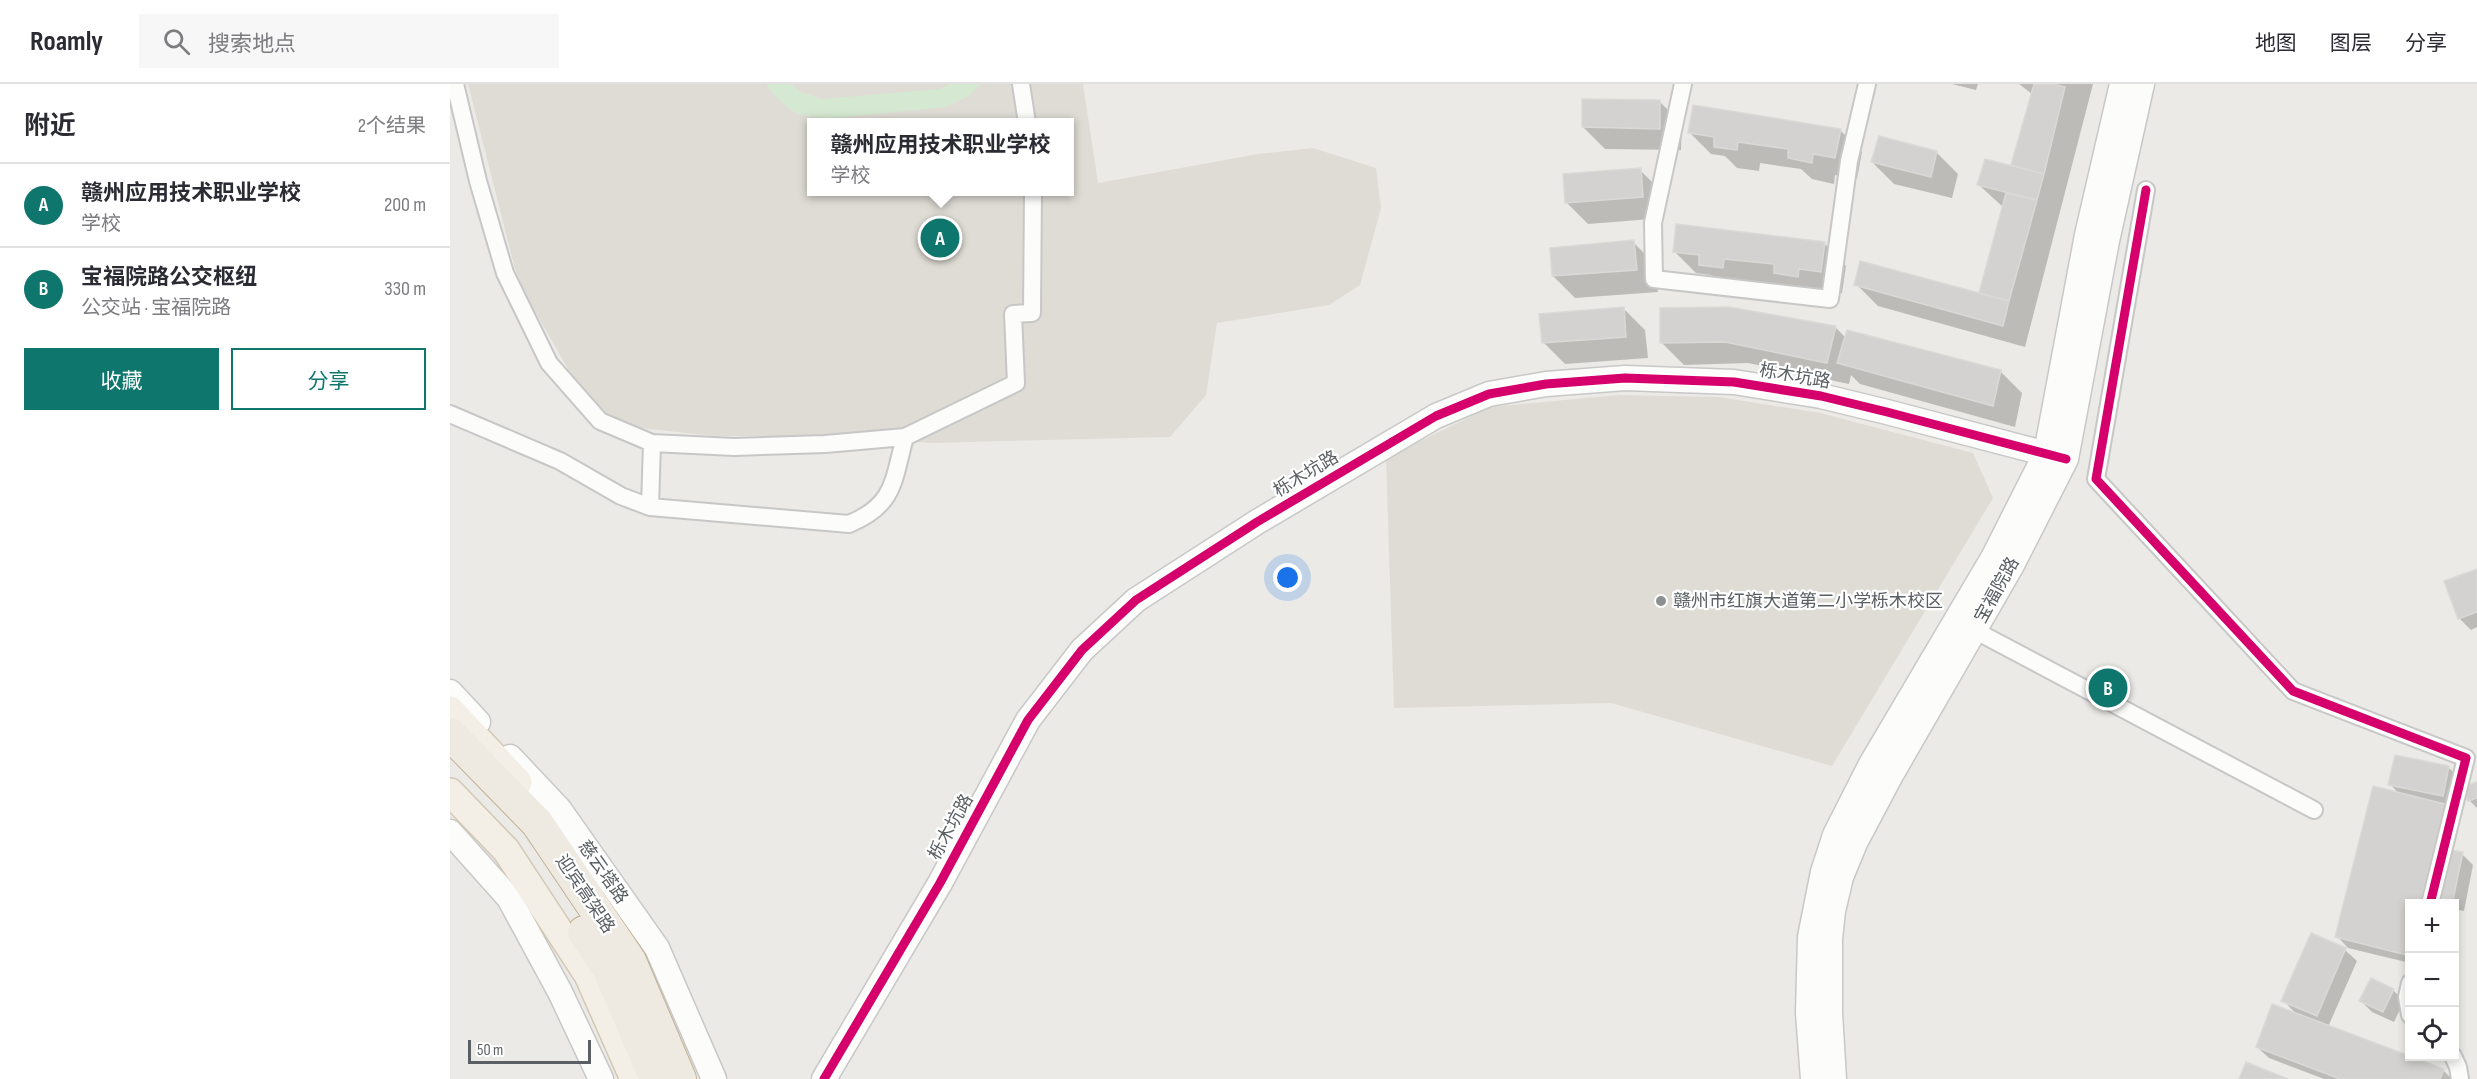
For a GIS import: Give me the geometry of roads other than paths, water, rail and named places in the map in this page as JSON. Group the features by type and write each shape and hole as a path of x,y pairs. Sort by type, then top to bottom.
{"highway":[{"name":"迎宾高架路","path":"450,734 537,823 617,941 630,961 680,1079"},
{"name":"迎宾高架路","path":"450,763 517,831 608,968 656,1079"}],"main road":[{"name":"慈云塔路","path":"450,710 547,813 644,955 696,1079"},
{"path":"450,792 506,850 588,975 634,1079"}],"street":[{"path":"455,84 478,181 505,273 549,363 600,421 652,443 734,447 825,444 905,437 1016,383 1013,314 1032,313 1033,196"},
{"path":"1022,84 1026,118"},
{"path":"1683,84 1653,223 1654,279 1830,299 1849,161 1868,84"},
{"name":"宝福院路","path":"2056,456 2087,235 2122,84"},
{"name":"宝福院路","path":"1813,1079 1808,1013 1809,946 1823,872 1835,835 1871,765 1965,625 2012,565 2056,456 2142,84"},
{"path":"2146,190 2096,479 2293,691 2466,758 2431,899"},
{"name":"栎木坑路","path":"824,1079 940,883 1028,720 1082,650 1136,600 1166,580 1436,416 1489,394 1546,384 1625,378 1734,382 1821,396 2056,456"},
{"path":"450,414 560,460 621,496 650,507 849,524 868,516 885,502 905,437"},
{"path":"650,507 652,443"},
{"path":"1965,625 2314,810"},
{"name":"宝福院路","path":"1834,1079 1830,1013 1830,939 1833,911 1841,877 1855,843 1965,625"},
{"name":"慈云塔路","path":"450,692 559,809 657,948 714,1079"},
{"path":"450,832 509,898 560,992 601,1079"},
{"path":"2455,1061 2460,1079"}],"place":[{"name":"赣州应用技术职业学校","path":"940,238"},
{"name":"赣州市红旗大道第二小学栎木校区","path":"1661,601"},
{"name":"宝福院路公交枢纽","path":"2108,688"}]}
